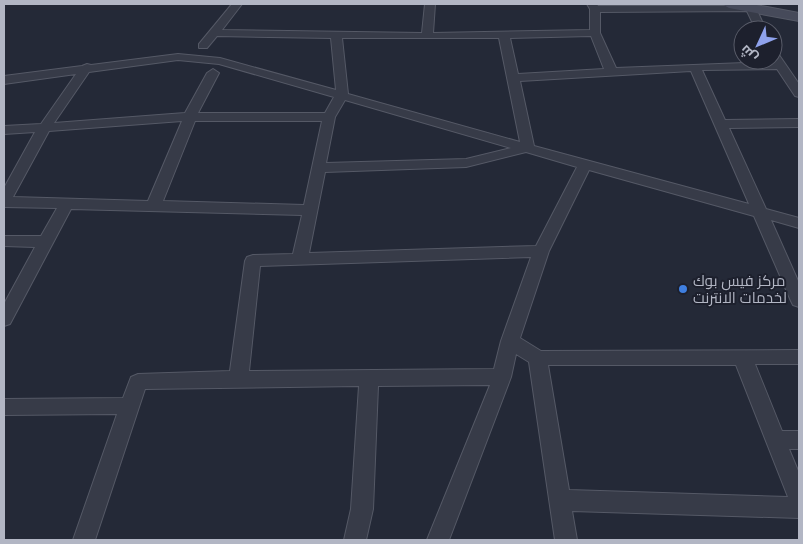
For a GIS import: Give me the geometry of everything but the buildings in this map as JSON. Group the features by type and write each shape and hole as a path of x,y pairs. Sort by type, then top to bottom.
{"main road":[{"path":"729,4 799,17"},
{"path":"782,4 799,6"}],"street":[{"path":"203,46 238,4"},
{"path":"427,36 430,4"},
{"path":"612,73 595,33 594,6 751,8 756,20"},
{"path":"214,33 336,36 595,33"},
{"path":"504,35 515,78 528,148"},
{"path":"300,259 329,117 342,94 336,36"},
{"path":"4,80 87,67 178,57 220,61 342,94 585,165 799,223"},
{"path":"87,67 44,128 4,202 310,210"},
{"path":"515,78 694,67 733,67"},
{"path":"694,67 722,124 799,301"},
{"path":"781,70 799,93"},
{"path":"154,205 190,116 214,73"},
{"path":"4,130 190,116 329,117"},
{"path":"722,124 799,123"},
{"path":"318,168 466,163 528,148"},
{"path":"438,540 502,377 510,341 540,251 585,165"},
{"path":"4,319 67,203"},
{"path":"4,241 47,242"},
{"path":"239,377 253,261 540,251"},
{"path":"510,341 538,358 799,357"},
{"path":"538,358 566,540"},
{"path":"743,358 799,498"},
{"path":"84,540 138,382 239,377 368,380 502,377"},
{"path":"355,540 362,510 368,380"},
{"path":"4,407 131,406"},
{"path":"776,440 799,440"},
{"path":"560,500 799,508"}],"place":[{"name":"مركز فيس بوك لخدمات الانترنت","path":"683,289"}]}
